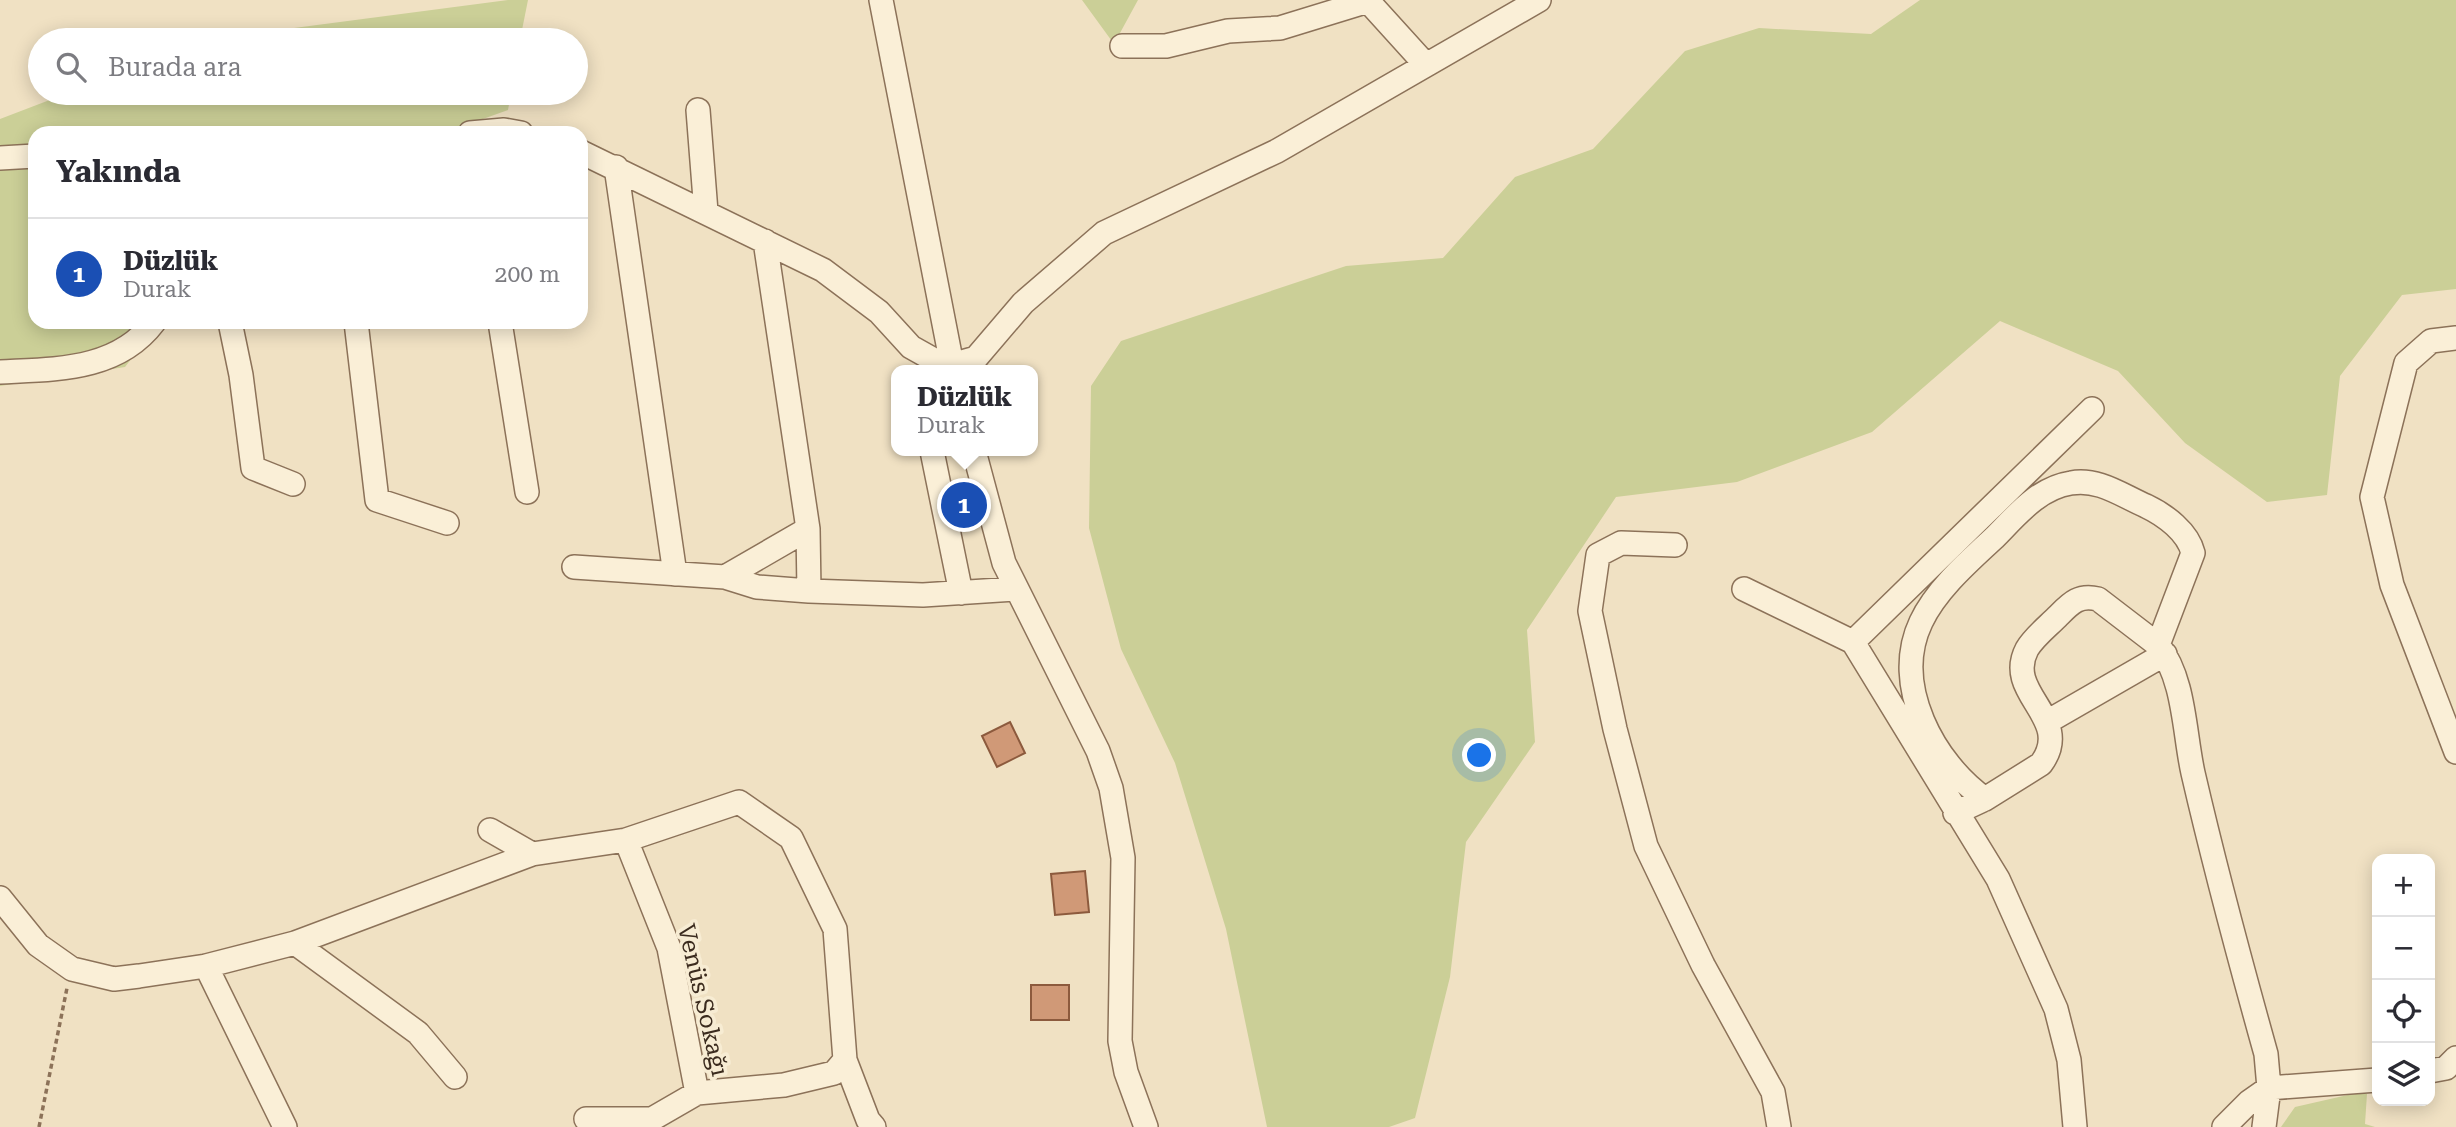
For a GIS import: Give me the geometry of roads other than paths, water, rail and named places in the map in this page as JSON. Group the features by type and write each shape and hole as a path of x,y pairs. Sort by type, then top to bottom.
{"street":[{"path":"881,0 951,365"},
{"path":"959,365 976,358 1023,303 1104,233 1277,151 1539,0"},
{"path":"1122,46 1166,46 1228,31 1280,28 1368,1 1426,65"},
{"path":"698,110 706,212"},
{"path":"588,155 823,270 879,312 911,347 945,365"},
{"path":"0,158 28,156"},
{"path":"616,167 675,574"},
{"path":"765,241 808,529 809,591"},
{"path":"0,372 88,365 126,349 150,329"},
{"path":"231,329 241,374 253,468 293,484"},
{"path":"357,329 377,500 447,523"},
{"path":"501,329 527,492"},
{"path":"2456,338 2431,341 2406,363 2372,497 2392,585 2456,752"},
{"path":"1853,642 2092,409"},
{"path":"933,456 961,593"},
{"path":"975,456 1004,563 1098,751 1111,788 1123,858 1120,1041 1126,1072 1146,1127"},
{"path":"1985,799 1948,767 1919,711 1911,673 1914,639 1932,605 1969,562 2036,497 2070,483 2097,483 2158,512 2187,537 2193,553 2162,650 2048,722"},
{"path":"725,577 808,529"},
{"path":"1675,545 1621,543 1598,555 1590,611 1615,729 1646,846 1703,965 1773,1092 1779,1127"},
{"path":"573,567 725,577 757,587 809,591 961,593 1015,589"},
{"path":"1744,589 1853,642 1955,813 1998,879 2056,1009 2070,1060 2076,1127"},
{"path":"1955,813 1985,799 2041,764 2051,747 2048,722 2023,681 2023,659 2036,638 2074,600 2090,597 2098,599 2162,650 2181,701 2193,771 2266,1054 2269,1088 2264,1127"},
{"path":"0,898 38,945 72,969 114,979 206,966 295,943 532,854 626,840 739,802 791,838 835,929 845,1060 868,1120 874,1127"},
{"path":"489,830 532,854"},
{"name":"Venüs Sokağı","path":"626,840 669,948 697,1093"},
{"path":"295,943 418,1033 455,1077"},
{"path":"206,966 285,1127"},
{"path":"2435,1071 2446,1068 2456,1058"},
{"name":"Venüs Sokağı","path":"586,1119 652,1119 697,1093 784,1084 834,1073 845,1060"},
{"path":"2224,1127 2249,1102 2269,1088 2372,1080"}],"place":[{"name":"Düzlük","path":"964,505"}]}
